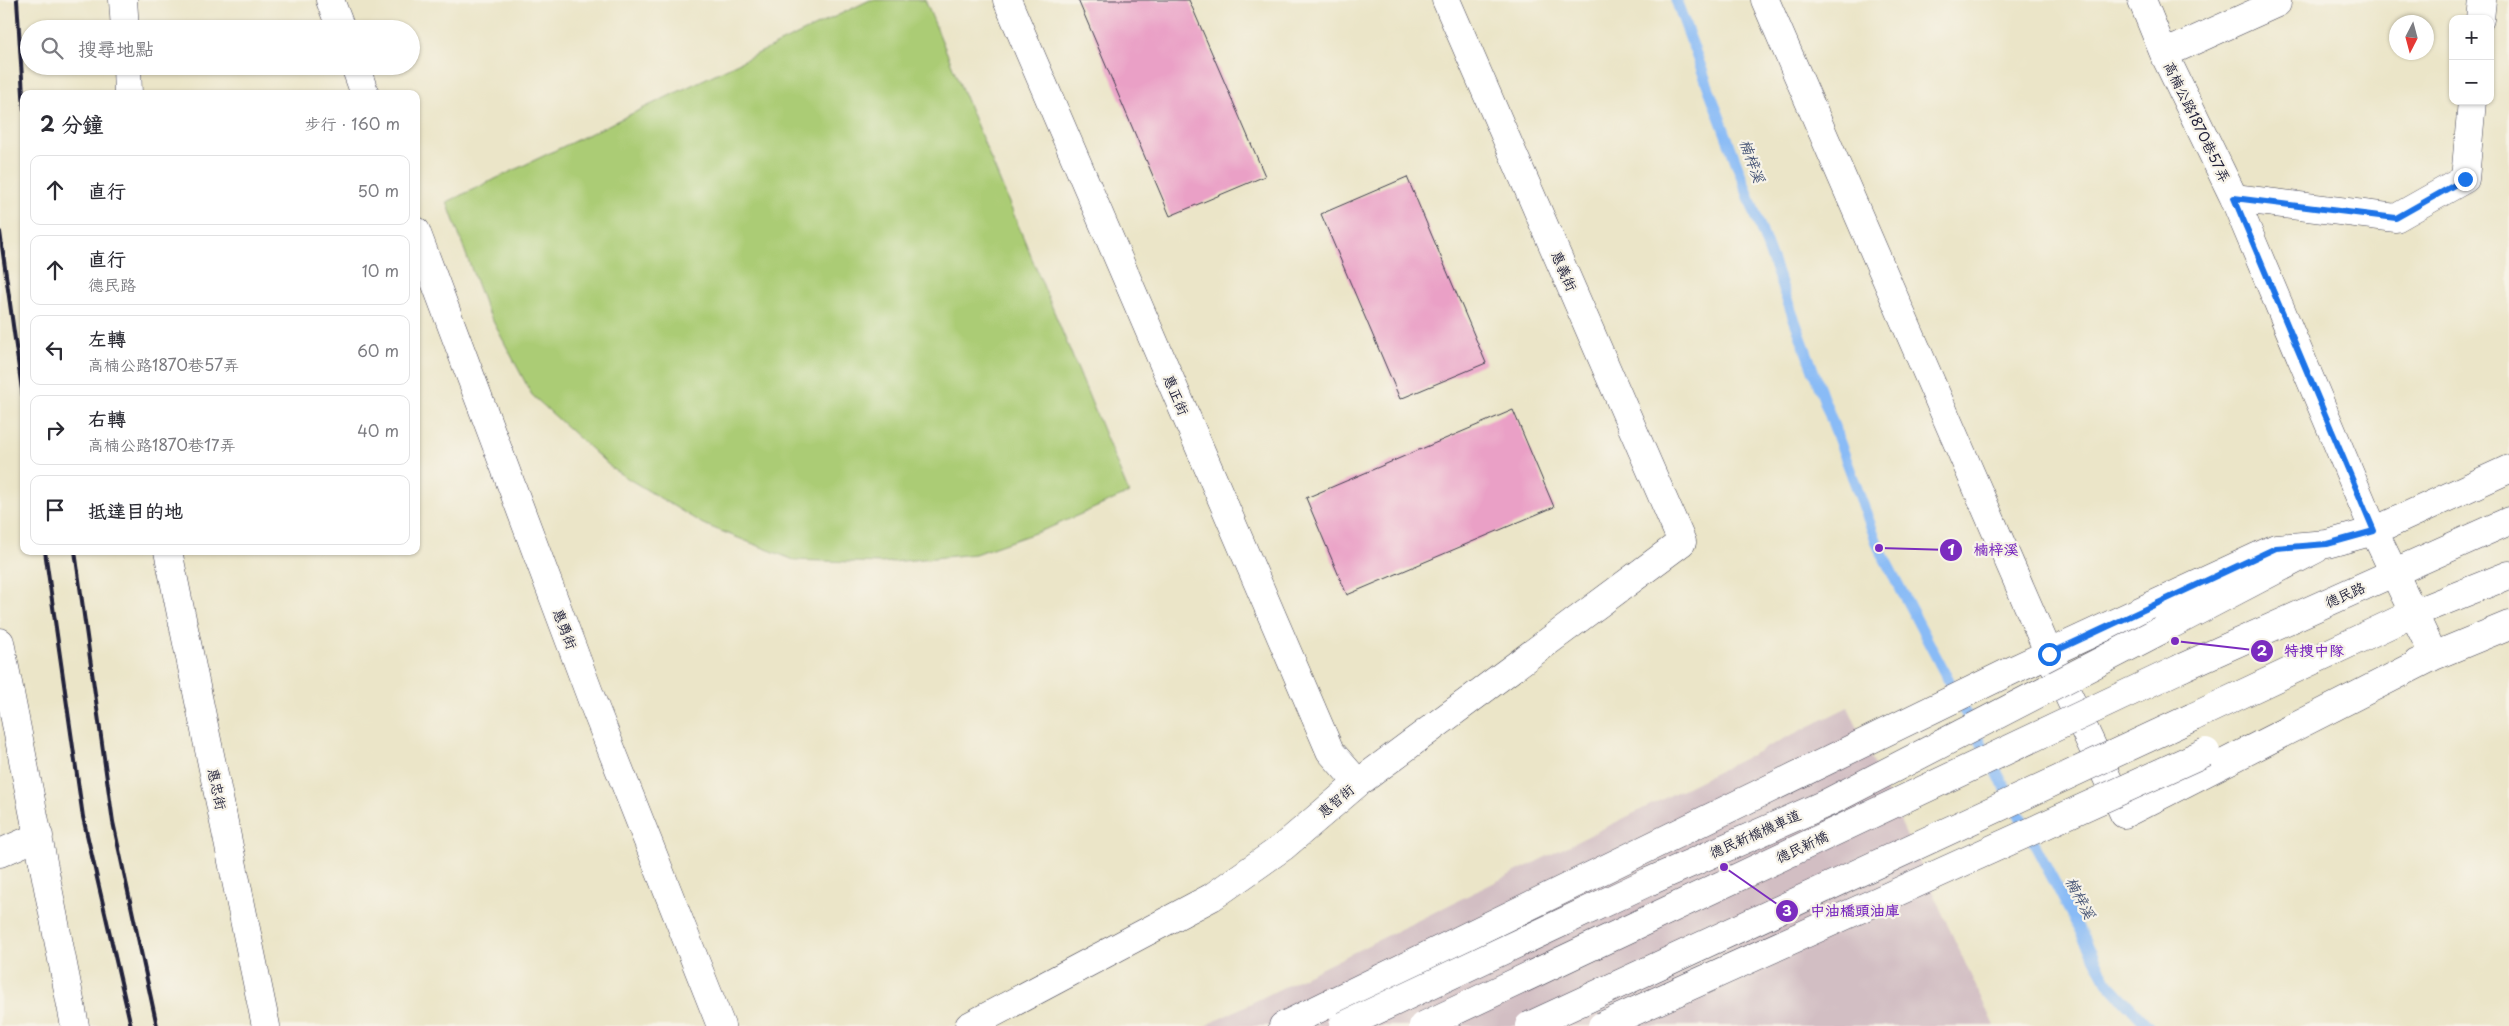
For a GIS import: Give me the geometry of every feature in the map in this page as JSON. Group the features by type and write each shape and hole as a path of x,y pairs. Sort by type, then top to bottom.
{"street":[{"path":"123,0 124,20"},
{"path":"330,0 338,20"},
{"name":"惠正街","path":"1006,0 1330,751 1358,783"},
{"name":"惠義街","path":"1446,0 1682,542"},
{"path":"1765,0 2049,654 2124,814 2434,656"},
{"name":"高楠公路1870巷57弄","path":"2142,0 2164,54 2234,198 2374,531 2434,656"},
{"path":"2164,54 2277,3 2277,0"},
{"path":"2480,15 2482,0"},
{"path":"127,75 128,90"},
{"path":"2234,198 2396,218 2465,179 2472,105"},
{"name":"惠勇街","path":"420,242 593,702 721,1026"},
{"path":"1283,1026 2015,669 2276,548 2327,544 2374,531 2509,469"},
{"name":"德民路","path":"2181,668 2509,521"},
{"name":"惠智街","path":"969,1026 1212,897 1283,847 1358,783 1682,542"},
{"name":"德民新橋機車道","path":"1343,1026 1639,886 1827,802 2327,544"},
{"name":"惠忠街","path":"169,555 266,1026"},
{"path":"1529,1026 2414,613 2509,575"},
{"path":"1602,1026 2206,752 2509,625"},
{"path":"0,642 75,1026"},
{"name":"德民新橋","path":"1423,1026 2181,668"},
{"path":"0,852 39,836"}],"shaded area":[{"path":"1848,707 1994,1026 1205,1026"}],"green space":[{"path":"870,0 925,0 1129,493 1049,528 975,554 882,563 794,560 703,524 614,470 532,395 485,306 447,202"}],"building":[{"path":"1078,0 1189,0 1265,176 1170,216"},
{"path":"1407,177 1486,363 1400,399 1321,214"},
{"path":"1513,410 1554,507 1347,595 1306,498"}],"waterway":[{"name":"楠梓溪","path":"1676,0 1879,548 2107,982 2148,1026"}],"railway":[{"path":"17,0 20,47"},
{"path":"22,75 23,90"},
{"path":"0,232 20,375"},
{"path":"46,555 83,817 131,1026"},
{"path":"76,555 113,822 157,1026"}],"place":[{"name":"楠梓溪","path":"1879,548"},
{"name":"特搜中隊","path":"2175,641"},
{"name":"中油橋頭油庫","path":"1724,867"}],"route":[{"path":"2049,654 2276,548 2327,544 2374,531 2234,198 2396,218 2465,179"}]}
